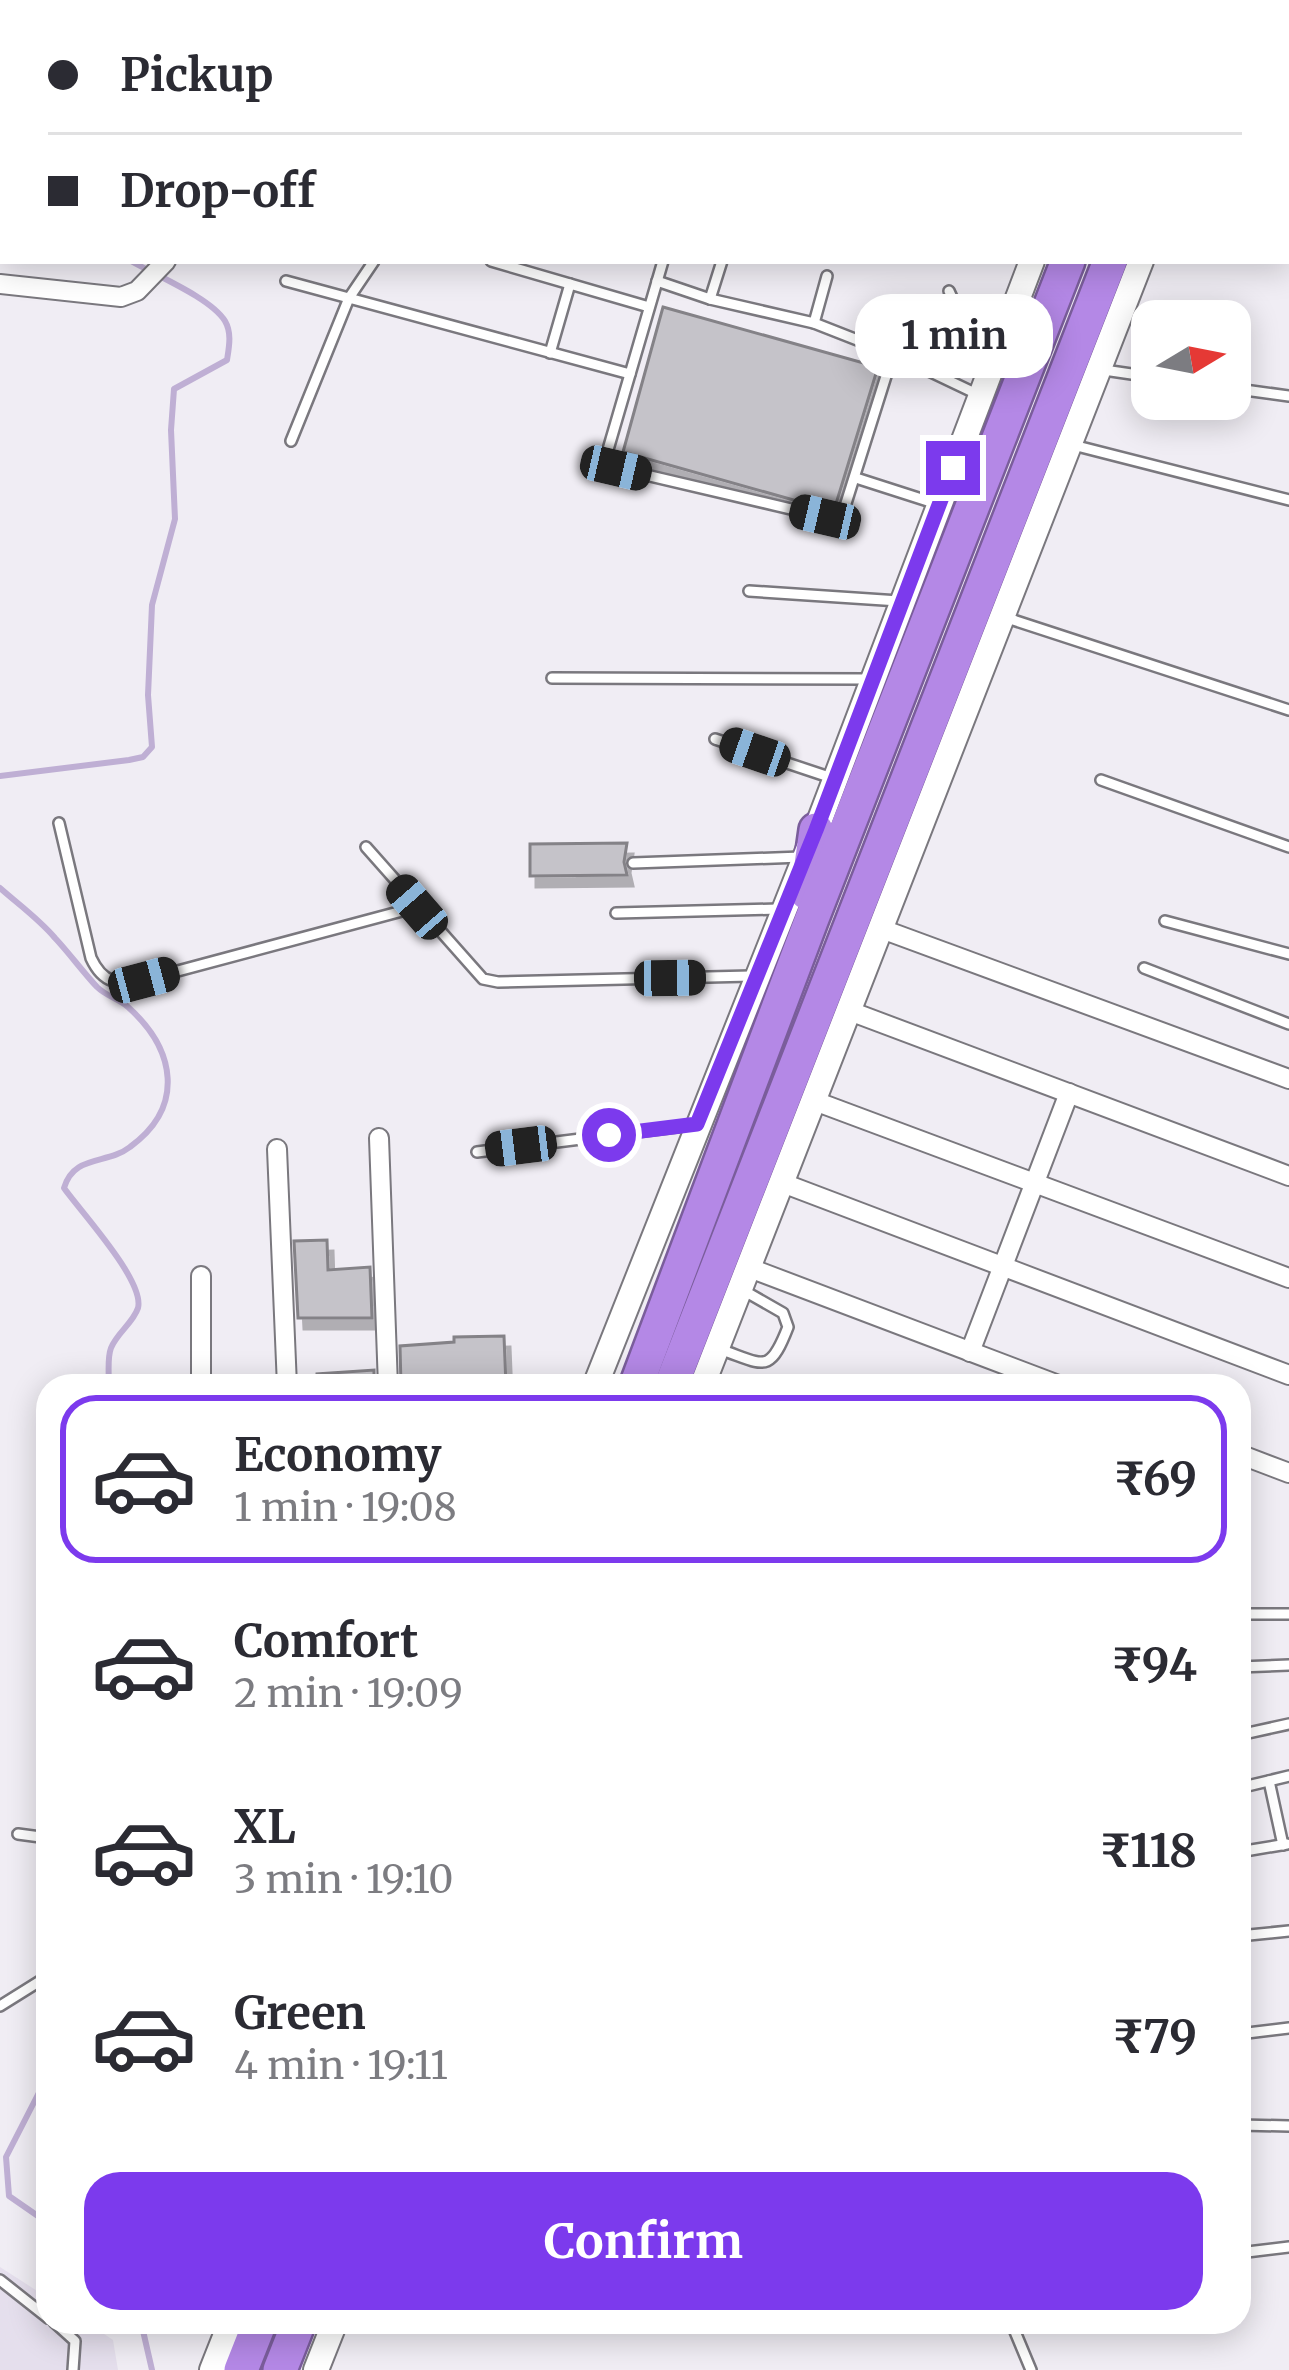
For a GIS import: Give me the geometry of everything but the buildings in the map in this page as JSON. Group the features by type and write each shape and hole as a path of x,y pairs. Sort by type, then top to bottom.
{"highway":[{"path":"640,1374 1067,264"},
{"path":"676,1374 1109,264"},
{"path":"798,954 810,844"},
{"path":"834,976 882,922"},
{"path":"241,2370 255,2334"},
{"path":"280,2370 294,2334"}],"street":[{"path":"0,284 110,297 137,291 163,264"},
{"path":"600,1374 836,779 1031,264"},
{"path":"706,1374 1140,264"},
{"path":"882,922 1289,1078"},
{"path":"847,1010 1289,1176"},
{"path":"970,1352 1069,1094"},
{"path":"812,1100 1289,1278"},
{"path":"379,1138 388,1374"},
{"path":"277,1149 286,1374"},
{"path":"780,1182 1289,1375"},
{"path":"201,1276 201,1374"},
{"path":"744,1278 1028,1374"},
{"path":"1251,1459 1289,1473"},
{"path":"212,2370 226,2334"},
{"path":"316,2370 330,2334"}],"lane":[{"path":"292,441 349,298 372,264"},
{"path":"501,264 650,307"},
{"path":"662,264 607,453 607,460 616,468 835,518 846,510 893,354"},
{"path":"710,299 721,264"},
{"path":"814,323 826,276"},
{"path":"657,280 710,299 814,323 984,386"},
{"path":"286,281 630,374"},
{"path":"550,353 569,284"},
{"path":"949,291 984,386"},
{"path":"1098,369 1131,374"},
{"path":"1251,391 1289,396"},
{"path":"1069,444 1289,500"},
{"path":"856,478 940,505"},
{"path":"748,591 903,601"},
{"path":"1001,616 1289,710"},
{"path":"552,678 874,679"},
{"path":"715,739 836,779"},
{"path":"1101,780 1289,847"},
{"path":"59,823 91,958 98,974 110,982 144,980 417,907"},
{"path":"633,863 810,844"},
{"path":"366,847 482,979 757,976"},
{"path":"616,913 784,909"},
{"path":"1165,921 1289,954"},
{"path":"1144,968 1289,1024"},
{"path":"478,1152 697,1124"},
{"path":"717,1348 761,1363 777,1356 788,1318 744,1278"},
{"path":"1251,1614 1289,1614"},
{"path":"1251,1667 1289,1665"},
{"path":"1251,1732 1289,1724"},
{"path":"1251,1785 1289,1776"},
{"path":"1251,1850 1286,1844 1270,1781"},
{"path":"18,1834 36,1836"},
{"path":"1251,1935 1289,1931"},
{"path":"0,2006 36,1984"},
{"path":"1251,2033 1289,2028"},
{"path":"1251,2125 1289,2126"},
{"path":"1251,2252 1289,2247"},
{"path":"0,2280 36,2308"},
{"path":"67,2334 75,2341 73,2370"},
{"path":"1016,2334 1031,2370"}],"shaded area":[{"path":"0,2267 36,2290 36,2334 104,2334 113,2340 118,2370 0,2370"}],"waterway":[{"path":"0,776 129,760 143,757 152,747 148,695 152,605 175,519 174,389 227,360 229,335 225,321 208,304 137,264"},
{"path":"0,888 49,931 97,987 144,1024 164,1060 166,1096 148,1131 121,1153 75,1170 64,1188 122,1264 138,1296 136,1313 111,1348 109,1374"},
{"path":"36,2098 6,2157 9,2196 36,2215"},
{"path":"144,2334 152,2370"}],"route":[{"path":"609,1135 697,1124 816,830 953,468"}]}
